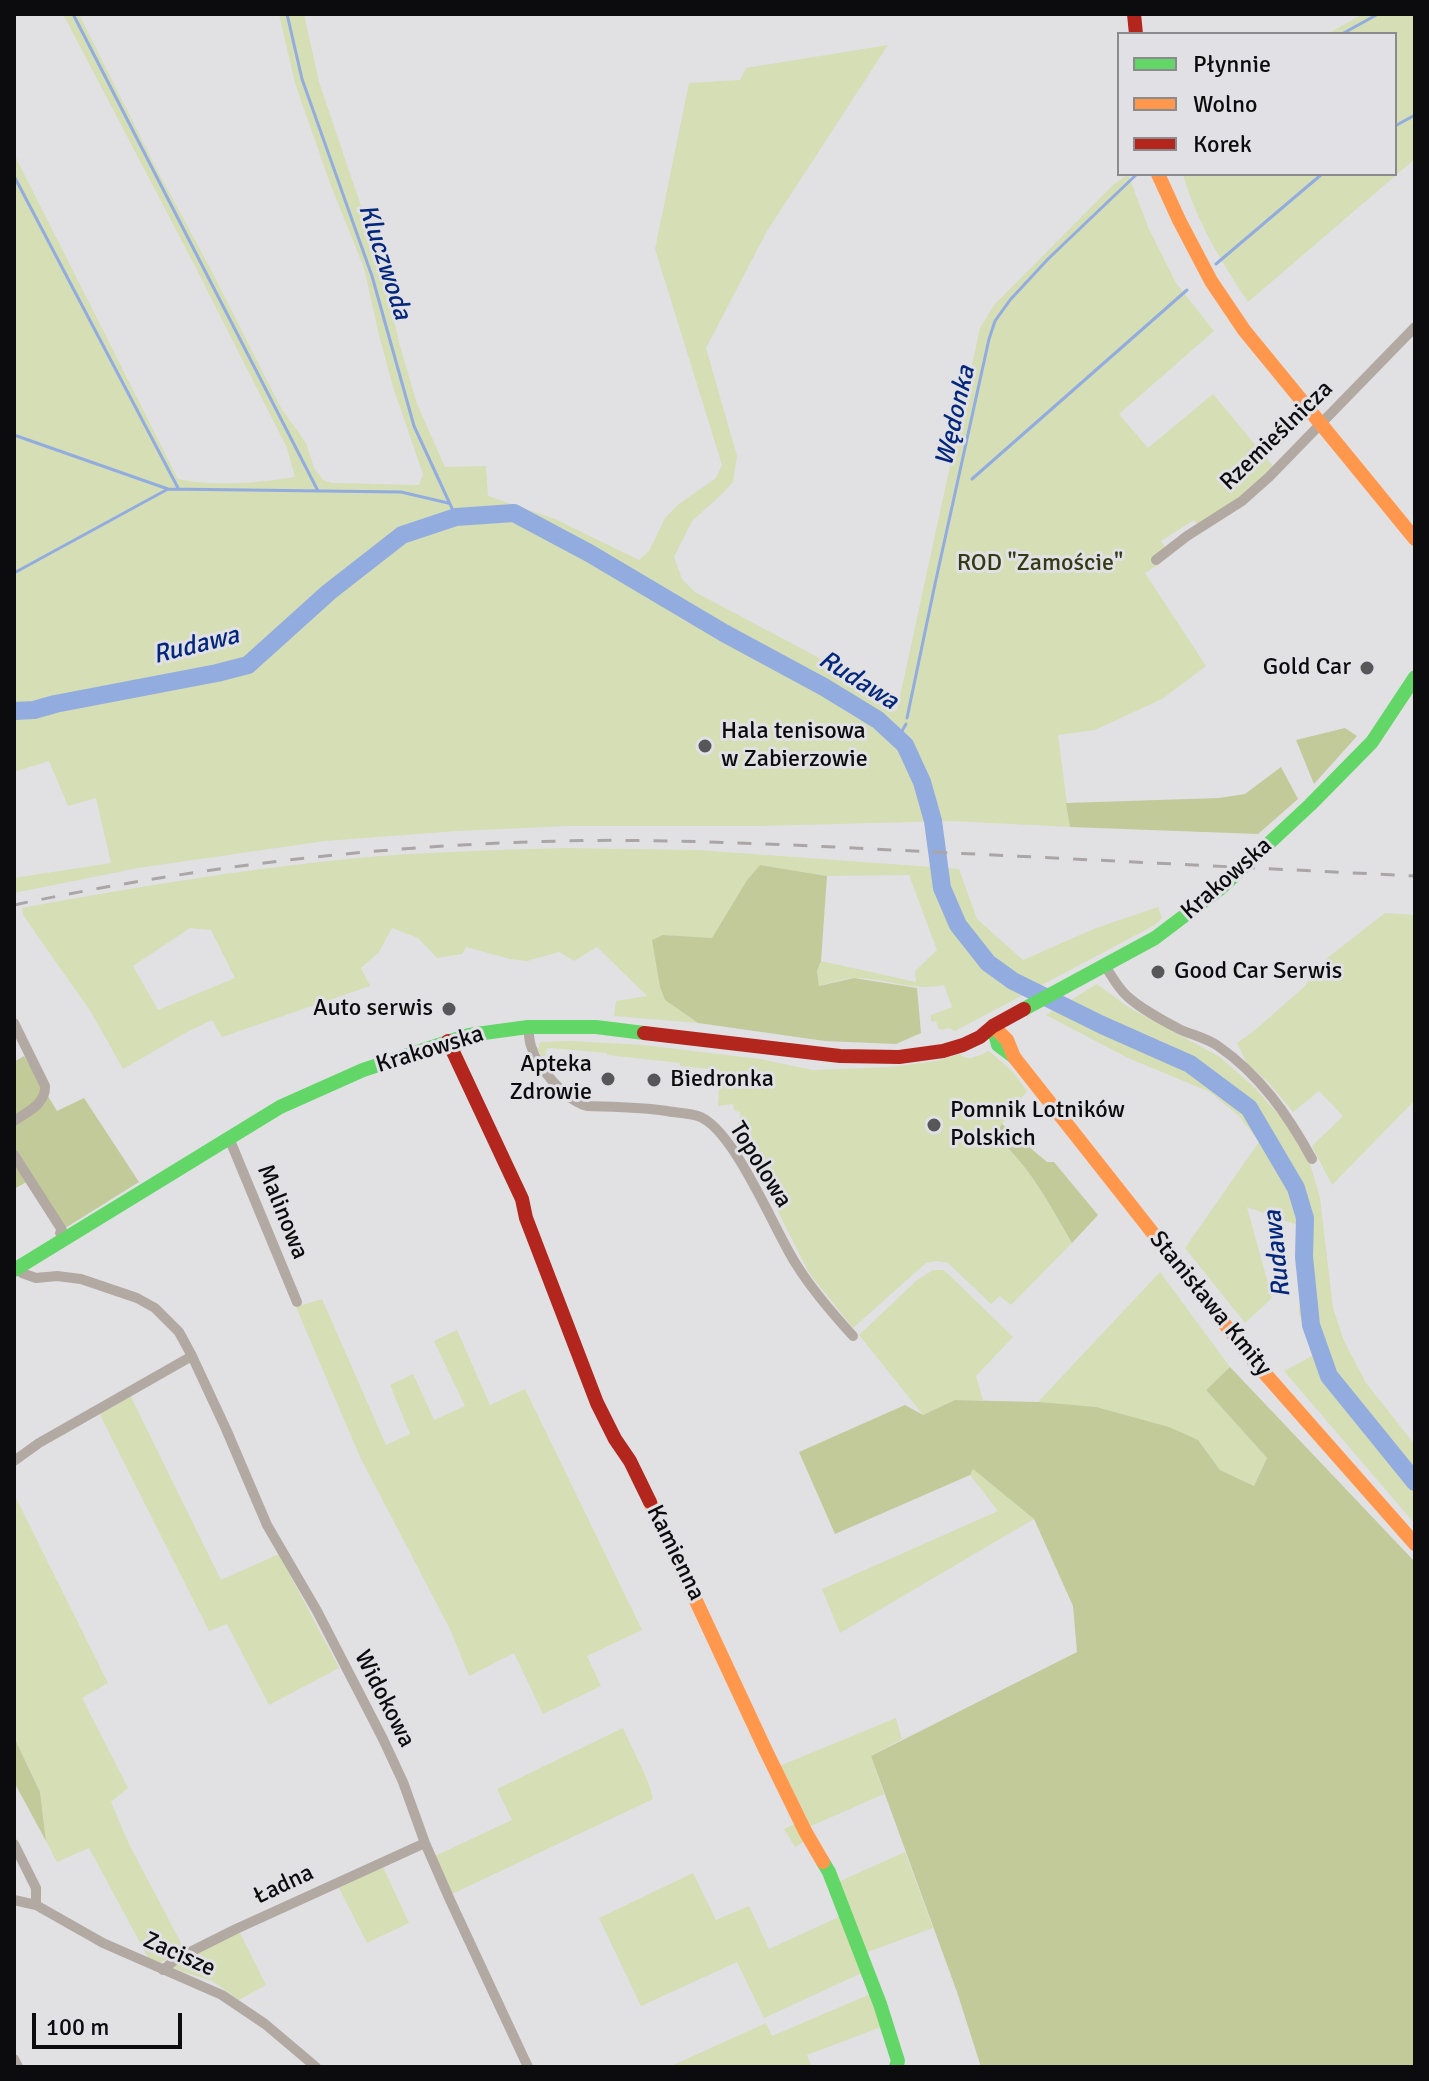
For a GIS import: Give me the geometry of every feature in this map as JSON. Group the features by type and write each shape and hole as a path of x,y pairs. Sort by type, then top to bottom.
{"main road":[{"path":"1159,176 1211,281 1244,330 1415,539"},
{"name":"Krakowska","path":"16,1269 280,1107 331,1083 448,1041 480,1033 528,1027 585,1026 848,1057 899,1056 982,1025 993,1026 1155,938 1221,888 1320,796 1372,742 1415,677"},
{"name":"Stanisława Kmity","path":"993,1026 994,1039 999,1047 1014,1057 1256,1364 1415,1544"},
{"name":"Kamienna","path":"448,1041 522,1199 526,1218 597,1403 630,1461 765,1749 833,1880 880,2004 898,2061 897,2067"}],"street":[{"name":"Rzemieślnicza","path":"1156,560 1242,501 1269,477 1415,327"},
{"path":"1105,966 1133,1001 1180,1029 1216,1045 1242,1065 1268,1090 1295,1127 1312,1159"},
{"path":"14,1023 46,1092 36,1106 14,1121"},
{"name":"Topolowa","path":"528,1027 531,1047 538,1061 555,1083 579,1104 694,1115 710,1124 742,1165 794,1261 819,1298 853,1336"},
{"name":"Malinowa","path":"229,1138 297,1302"},
{"path":"14,1155 62,1230 60,1233 64,1239"},
{"name":"Widokowa","path":"16,1269 36,1278 57,1276 81,1279 137,1298 155,1308 179,1332 241,1461 267,1525 317,1611 383,1739 450,1900 528,2067"},
{"path":"14,1461 39,1443 192,1356"},
{"name":"Ładna","path":"163,1970 176,1959 236,1929 425,1843"},
{"path":"14,1844 36,1888 36,1905"},
{"name":"Zacisze","path":"14,1900 36,1905 103,1943 222,1995 265,2024 316,2067"},
{"path":"14,2059 18,2067"}],"green space":[{"name":"ROD \"Zamoście\"","path":"63,14 79,14 281,408 306,443 314,468 323,480 332,483 419,485 423,474 393,387 364,268 295,83 279,14 304,14 319,82 381,265 417,404 445,467 486,466 488,496 555,519 639,560 649,551 665,518 716,478 722,465 655,249 689,83 740,80 746,68 888,45 767,231 706,348 737,456 733,482 692,521 674,557 682,579 695,592 853,676 891,712 897,710 980,328 994,305 1125,176 1129,176 1148,227 1176,283 1214,331 1119,414 1148,448 1213,394 1273,466 1245,493 1198,525 1194,520 1161,541 1165,547 1159,564 1145,573 1206,666 1162,699 1095,730 1058,735 1070,827 951,821 762,826 569,826 457,831 325,841 138,868 14,893 14,878 111,863 96,798 68,806 49,761 14,772 14,154 178,479 236,483 295,477 287,448"},
{"path":"1363,14 1415,14 1415,159 1397,174 1397,32 1331,32"},
{"path":"1184,176 1395,176 1248,302 1219,256"},
{"path":"1345,728 1357,736 1314,784 1296,740"},
{"path":"1281,767 1298,799 1258,834 1070,827 1066,803 1219,798 1245,794"},
{"path":"566,848 698,850 959,869 977,919 1023,960 1096,928 1158,907 1162,918 1155,925 955,1031 949,1028 941,1030 936,1021 931,1022 931,1015 952,1007 944,985 921,987 856,978 819,986 817,971 821,961 916,982 915,971 937,950 909,875 827,876 760,865 747,880 712,939 664,935 665,1000 698,1023 614,1016 616,1001 647,996 597,947 574,961 559,952 527,961 466,947 462,954 437,958 418,938 392,928 379,952 361,968 370,986 222,1037 212,1020 123,1069 91,1012 23,915 22,908 306,863 402,855","holes":["190,928 211,930 235,978 158,1010 133,966"]},
{"path":"760,865 827,876 821,961 817,971 819,986 854,978 917,988 921,1033 896,1044 825,1041 698,1023 665,1000 652,940 663,935 712,938 747,880"},
{"path":"1385,913 1415,915 1415,1100 1332,1185 1312,1146 1343,1116 1319,1091 1293,1112 1247,1063 1237,1043 1304,987 1326,959"},
{"path":"1097,984 1128,1007 1220,1057 1255,1088 1290,1128 1311,1167 1320,1198 1333,1308 1344,1341 1366,1383 1415,1445 1415,1524 1284,1371 1314,1355 1299,1314 1300,1226 1247,1207 1272,1298 1245,1323 1185,1248 1259,1142 1239,1116 1210,1092 1128,1058 1046,1015"},
{"path":"540,1042 643,1045 760,1059 813,1070 891,1067 936,1061 960,1054 970,1058 989,1051 1012,1071 1027,1091 994,1135 1028,1172 1072,1243 1011,1305 1000,1296 991,1304 948,1263 937,1261 926,1263 853,1328 809,1273 753,1162 733,1138 741,1113 734,1110 733,1104 718,1106 720,1070 607,1053 549,1048 545,1062 537,1048"},
{"path":"24,1056 57,1111 84,1098 139,1182 62,1230 32,1179 14,1189 14,1062"},
{"path":"1002,1124 1047,1162 1054,1162 1098,1215 1072,1243 1028,1172 994,1135"},
{"path":"933,1270 944,1270 1013,1337 976,1376 983,1400 955,1400 923,1415 859,1335 917,1280"},
{"path":"1160,1272 1230,1367 1206,1390 1267,1458 1254,1486 1220,1470 1198,1440 1038,1402"},
{"path":"322,1299 386,1445 410,1434 390,1385 413,1374 434,1420 465,1406 434,1341 457,1330 490,1405 525,1389 642,1630 587,1656 601,1686 543,1714 514,1653 469,1676 450,1629 360,1457 296,1307"},
{"path":"1230,1367 1415,1562 1415,2067 981,2067 871,1756 1077,1652 1073,1606 1034,1519 973,1469 970,1475 835,1534 799,1452 905,1405 923,1415 955,1400 1038,1402 1096,1407 1169,1427 1198,1440 1220,1470 1254,1486 1267,1458 1206,1390"},
{"path":"130,1395 221,1580 279,1554 339,1668 269,1705 227,1624 209,1631 101,1417 101,1411"},
{"path":"973,1468 1034,1519 840,1633 822,1589 998,1511 970,1475"},
{"path":"14,1494 108,1683 82,1698 128,1788 111,1802 129,1844 183,1947 159,1964 150,1961 89,1848 57,1862 46,1841 40,1792 14,1737"},
{"path":"896,1718 902,1739 871,1756 884,1794 802,1830 807,1840 795,1847 784,1829 797,1823 772,1769"},
{"path":"623,1728 653,1799 452,1894 435,1856 512,1820 497,1789"},
{"path":"14,1737 40,1792 46,1841 14,1782"},
{"path":"905,1852 933,1928 865,1953 838,1882"},
{"path":"383,1867 409,1923 367,1943 338,1886"},
{"path":"693,1873 716,1920 749,1906 769,1949 843,1915 864,1972 764,2018 737,1962 641,2006 599,1918"},
{"path":"239,1931 266,1985 239,2000 212,1981 171,1968 177,1963"},
{"path":"873,1993 884,2026 807,2055 812,2067 669,2067 766,2023 772,2036"}],"waterway":[{"path":"73,14 318,491"},
{"name":"Kluczwoda","path":"287,14 302,79 372,276 414,426 456,517"},
{"name":"Wędonka","path":"1346,32 1378,14"},
{"path":"1397,125 1415,115"},
{"path":"14,176 178,488"},
{"name":"Wędonka","path":"907,718 995,321 1048,259 1135,176"},
{"path":"1216,264 1320,176"},
{"path":"972,479 1187,290"},
{"path":"14,435 168,489 401,492 448,503"},
{"path":"14,573 168,489"},
{"name":"Rudawa","path":"14,711 34,710 248,665 329,592 402,535 456,517 514,513 589,553 878,720 905,745 922,782 933,821 942,888 958,925 988,963 1013,981 1190,1064 1249,1108 1296,1188 1305,1218 1304,1257 1311,1325 1329,1376 1415,1482"},
{"name":"Wędonka","path":"898,738 906,724"}],"railway":[{"path":"14,905 150,880 287,860 424,847 562,841 793,845 1415,876"}],"traffic: fast":[{"path":"1024,1009 1155,938 1221,888 1372,742 1415,677"},
{"path":"993,1026 998,1045 1014,1057"},
{"path":"14,1270 280,1107 363,1070 469,1035 528,1027 596,1027 644,1033"},
{"path":"823,1862 880,2004 898,2061 896,2067"}],"traffic: slow":[{"path":"1159,176 1211,281 1244,330 1415,539"},
{"path":"993,1026 1007,1040 1014,1057 1253,1360 1415,1544"},
{"path":"650,1502 765,1749 823,1862"}],"traffic: jam":[{"path":"1134,14 1136,32"},
{"path":"644,1033 840,1056 899,1057 963,1045 1024,1009"},
{"path":"448,1041 522,1199 526,1218 597,1403 650,1502"}],"place":[{"name":"Gold Car","path":"1367,668"},
{"name":"Hala tenisowa w Zabierzowie","path":"705,746"},
{"name":"Good Car Serwis","path":"1158,972"},
{"name":"Auto serwis","path":"449,1009"},
{"name":"Apteka Zdrowie","path":"608,1079"},
{"name":"Biedronka","path":"654,1080"},
{"name":"Pomnik Lotników Polskich","path":"934,1125"}]}
